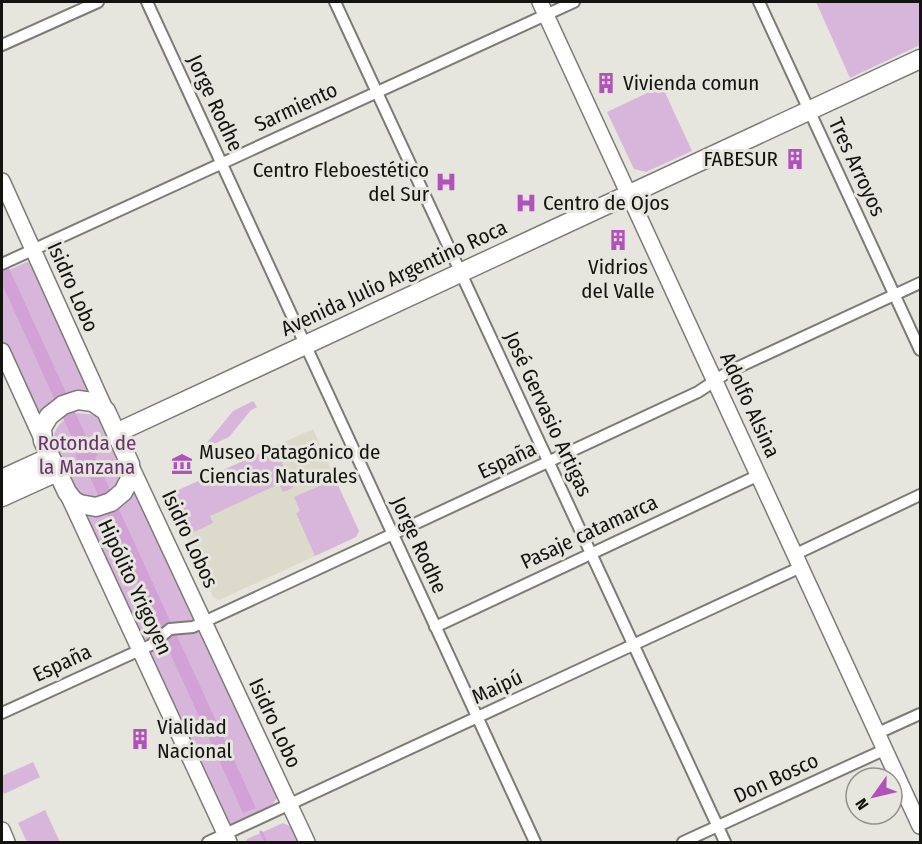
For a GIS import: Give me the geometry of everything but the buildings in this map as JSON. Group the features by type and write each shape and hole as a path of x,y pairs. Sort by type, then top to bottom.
{"main road":[{"name":"Avenida Julio Argentino Roca","path":"118,437 812,115 921,59"},
{"name":"Avenida Julio Argentino Roca","path":"812,115 921,72"},
{"path":"50,456 42,428 44,422 63,405 85,400 93,402 106,411"},
{"name":"Isidro Lobos","path":"106,411 130,464"},
{"path":"2,479 50,456"},
{"path":"2,497 50,456"},
{"name":"Hipólito Yrigoyen","path":"50,456 67,492"},
{"path":"67,492 74,501 80,504 96,507 106,504 117,498 128,485 130,464"}],"street":[{"path":"2,45 99,2"},
{"name":"Jorge Rodhe","path":"147,2 535,843"},
{"name":"José Gervasio Artigas","path":"335,2 725,843"},
{"name":"Sarmiento","path":"2,264 377,92 543,8 574,2"},
{"name":"Tres Arroyos","path":"759,2 921,350"},
{"name":"Adolfo Alsina","path":"543,8 921,826"},
{"name":"Isidro Lobo","path":"2,181 106,411"},
{"name":"España","path":"2,713 151,645 170,629 188,628 393,535 698,392 728,372 921,283"},
{"name":"Hipólito Yrigoyen","path":"2,351 50,456"},
{"name":"Isidro Lobos","path":"130,464 204,621"},
{"name":"Pasaje catamarca","path":"435,627 759,475"},
{"name":"Hipólito Yrigoyen","path":"67,492 227,839"},
{"name":"Maipú","path":"208,843 227,839 290,805 633,645 921,495"},
{"name":"Isidro Lobo","path":"204,621 307,843"},
{"path":"878,733 921,714"},
{"name":"Don Bosco","path":"683,843 886,749"},
{"path":"2,830 7,843"}],"shaded area":[{"path":"2,253 91,447 94,447 98,455 95,457 256,808 243,813 83,462 79,463 75,455 79,453 2,284"},
{"path":"313,429 359,531 356,537 219,600 213,597 182,530 185,523 182,518 176,516 167,495"}],"green space":[{"path":"816,2 920,2 920,45 850,78"},
{"path":"662,86 692,151 646,172 634,169 607,112"},
{"path":"27,262 34,263 94,395 44,418 34,415 2,344 2,273"},
{"path":"253,401 257,407 251,410 229,437 201,450 233,411"},
{"name":"Rotonda de la Manzana","path":"77,413 91,414 99,420 113,443 120,462 121,475 116,484 93,498 75,493 52,443 60,424"},
{"path":"275,447 293,488 283,492 279,484 210,516 213,523 185,536 182,530 185,523 182,518 176,516 167,495"},
{"path":"335,479 359,531 356,537 315,556 296,513 300,511 294,497"},
{"path":"130,494 137,495 278,795 265,811 231,826 227,825 86,517"},
{"path":"33,762 40,777 4,794 2,776"},
{"path":"45,810 60,842 27,842 18,823"},
{"path":"283,823 294,828 300,842 246,842 247,839"}],"waterway":[{"path":"261,832 266,842"}],"place":[{"name":"Vivienda comun","path":"606,83"},
{"name":"FABESUR","path":"795,159"},
{"name":"Centro Fleboestético del Sur","path":"446,182"},
{"name":"Centro de Ojos","path":"526,203"},
{"name":"Vidrios del Valle","path":"618,240"},
{"name":"Museo Patagónico de Ciencias Naturales","path":"182,464"},
{"name":"Vialidad Nacional","path":"140,739"}]}
